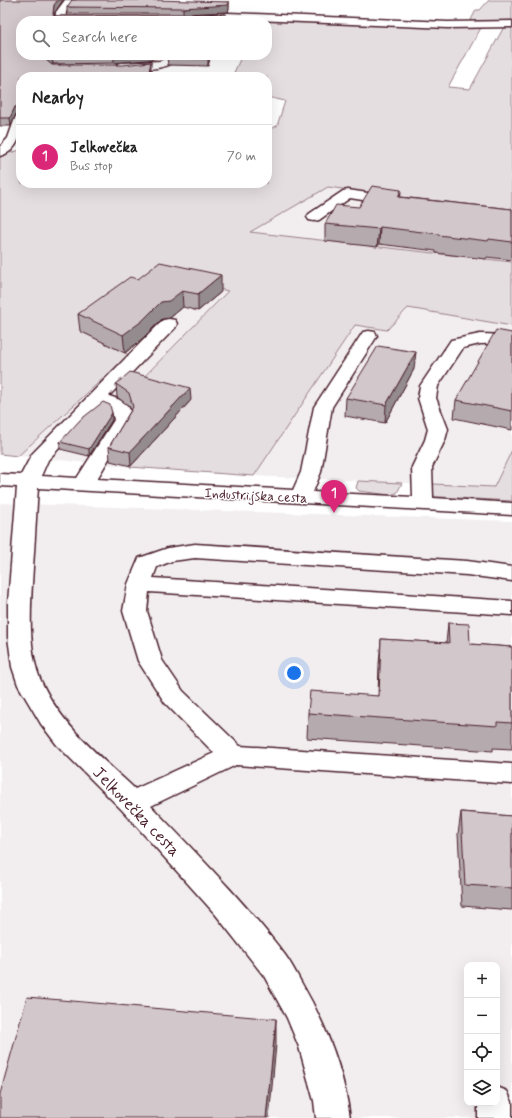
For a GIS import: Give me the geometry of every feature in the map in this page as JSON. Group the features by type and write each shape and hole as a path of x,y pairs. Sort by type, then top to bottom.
{"street":[{"path":"62,16 61,12 70,0"},
{"path":"272,18 448,25 512,24"},
{"path":"53,72 59,67 58,60"},
{"path":"110,67 152,65 173,60"},
{"path":"4,150 14,138 16,132"},
{"path":"4,150 16,148"},
{"path":"314,217 348,194 410,203"},
{"path":"28,482 39,458 169,324"},
{"path":"301,497 311,472 323,407 369,336"},
{"path":"423,504 422,467 435,440 438,429 427,398 429,386 457,344 480,339 507,339"},
{"path":"83,485 123,420 124,413 121,408 115,404 96,399"},
{"name":"Industrijska cesta","path":"0,480 512,509"},
{"name":"Jelkovečka cesta","path":"28,482 20,603 20,637 24,667 30,685 50,718 66,738 132,803 227,906 275,966 301,1012 316,1047 331,1101 333,1118"},
{"path":"233,755 174,697 150,661 136,610 139,584 147,563 168,555 195,551 467,568 512,574"},
{"path":"139,584 512,608"},
{"path":"132,803 233,755 512,774"},
{"path":"495,1106 495,1118"}],"shaded area":[{"path":"489,0 512,0 512,21 469,24 476,10 480,10"},
{"path":"272,19 482,26 448,87 470,89 505,25 512,25 512,213 328,187 250,232 512,262 512,326 408,308 387,330 355,325 254,476 130,467 191,400 136,385 228,291 156,275 80,331 129,355 18,456 0,454 0,155 16,151 16,188 272,188 272,128 277,126 285,101 272,98 272,72 234,72 240,60 272,60"},
{"path":"328,187 512,213 512,262 249,232"},
{"path":"156,275 229,291 136,385 192,400 130,467 18,456 128,355 80,331"},
{"path":"408,308 512,326 512,450 494,487 254,476 355,325 387,330"},
{"path":"512,450 512,501 436,497 433,495 433,484 494,487"},
{"path":"358,481 402,483 397,493 390,495 359,491 356,488"},
{"path":"0,503 512,521 512,1118 0,1118"}],"building":[{"path":"0,0 58,0 54,5 54,16 16,16 16,60 46,60 52,65 122,65 151,62 149,72 16,72 16,107 10,118 0,118"},
{"path":"72,0 229,2 228,5 183,8 67,7"},
{"path":"226,14 225,16 196,16"},
{"path":"372,186 401,190 398,197 512,209 512,242 489,239 488,241 380,227 379,229 325,224 336,205 359,207"},
{"path":"160,262 221,275 198,294 182,291 169,301 161,302 142,321 123,335 78,314 130,277 138,279"},
{"path":"496,330 512,333 512,411 456,400"},
{"path":"378,346 416,352 386,405 346,398"},
{"path":"130,372 190,388 130,452 109,447 133,407 129,393 116,384"},
{"path":"103,402 110,405 112,413 89,449 60,442 80,420"},
{"path":"448,623 469,624 470,644 512,647 512,723 497,722 497,726 308,713 310,691 379,696 381,639 449,643"},
{"path":"461,812 512,816 512,888 465,885"},
{"path":"27,997 276,1019 266,1118 0,1118 0,1094"}],"place":[{"name":"Jelkovečka","path":"334,513"}]}
